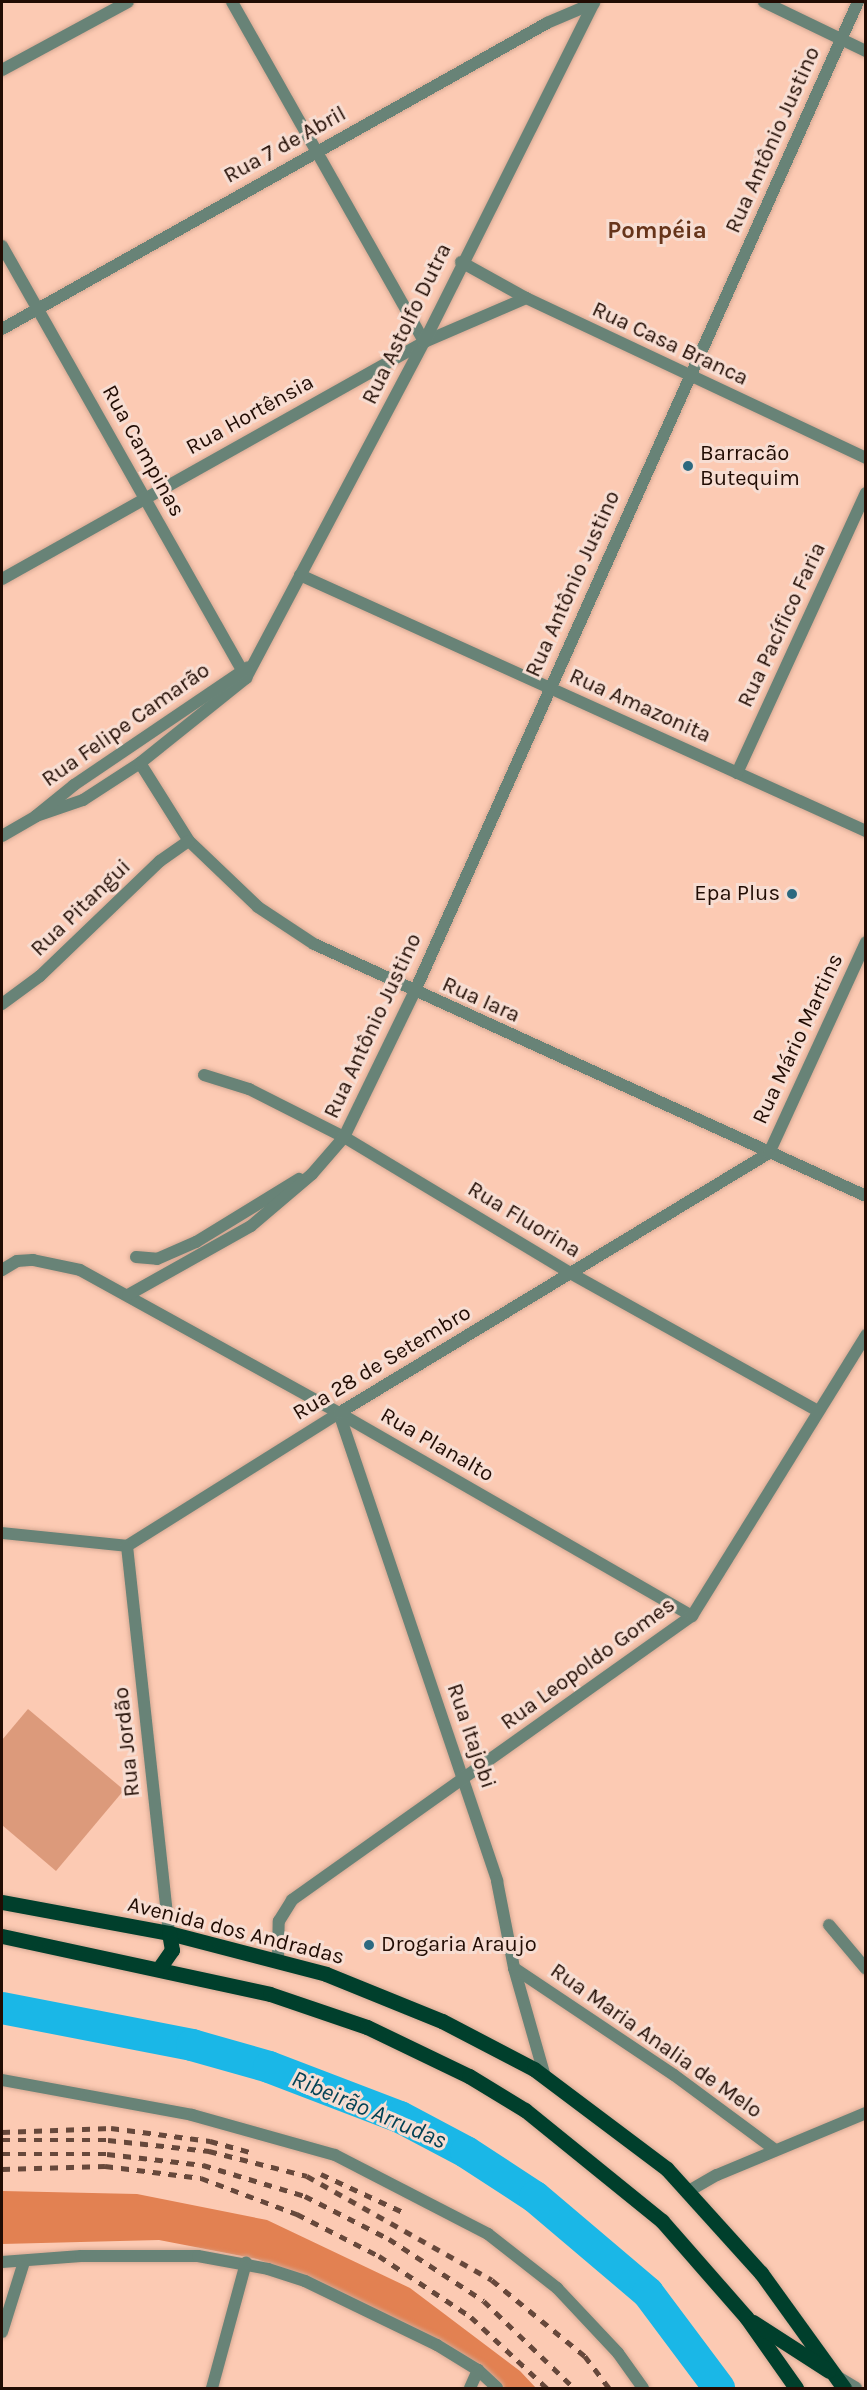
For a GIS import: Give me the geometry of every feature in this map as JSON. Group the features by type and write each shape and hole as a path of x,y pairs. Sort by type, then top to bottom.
{"main road":[{"name":"Avenida dos Andradas","path":"2,1902 169,1933 278,1960 381,1994 487,2043 545,2078 667,2169 761,2273 841,2383"},
{"path":"160,1967 172,1950 169,1933"},
{"path":"2,1936 160,1967 270,1994 367,2027 469,2076 525,2110 662,2221 746,2317 796,2388"},
{"path":"746,2317 841,2383"}],"street":[{"path":"2,70 128,2"},
{"path":"232,2 424,342"},
{"name":"Rua 7 de Abril","path":"2,329 315,151 547,23 594,2"},
{"name":"Rua Astolfo Dutra","path":"244,674 254,664 424,342 461,262 594,2"},
{"path":"765,2 866,51"},
{"name":"Rua Antônio Justino","path":"128,1296 251,1226 312,1174 344,1137 414,993 688,377 858,2"},
{"name":"Rua Campinas","path":"2,246 244,674"},
{"name":"Rua Casa Branca","path":"461,262 526,298 688,377 866,458"},
{"name":"Rua Hortênsia","path":"2,579 424,342 526,298"},
{"name":"Rua Pacífico Faria","path":"737,773 866,493"},
{"name":"Rua Amazonita","path":"300,575 866,831"},
{"name":"Rua Felipe Camarão","path":"36,816 83,800 140,763 244,674"},
{"name":"Rua Felipe Camarão","path":"2,836 36,816 74,785 244,674"},
{"name":"Rua Iara","path":"140,763 189,841 258,907 314,944 414,993 866,1196"},
{"name":"Rua Pitangui","path":"2,1004 40,976 160,861 189,841"},
{"name":"Rua Mário Martins","path":"769,1153 866,942"},
{"name":"Rua Fluorina","path":"204,1075 249,1089 344,1137 570,1273 818,1411"},
{"name":"Rua 28 de Setembro","path":"127,1546 339,1413 769,1153"},
{"name":"Rua Antônio Justino","path":"136,1257 157,1259 196,1242 312,1174"},
{"path":"2,1269 17,1261 47,1261 80,1270 128,1296"},
{"name":"Rua Planalto","path":"128,1296 339,1413 692,1616"},
{"name":"Rua Leopoldo Gomes","path":"278,1960 279,1921 283,1908 692,1616 866,1335"},
{"name":"Rua Itajobi","path":"339,1413 497,1881 514,1968 545,2078"},
{"path":"2,1533 127,1546"},
{"name":"Rua Jordão","path":"127,1546 169,1933"},
{"path":"829,1925 866,1969"},
{"name":"Rua Maria Analia de Melo","path":"514,1968 674,2075 774,2149"},
{"path":"2,2080 192,2115 335,2155 488,2234 557,2288 618,2353 643,2388"},
{"path":"687,2192 774,2149 866,2114"},
{"path":"2,2262 81,2256 198,2256 246,2263 305,2281 437,2345 478,2370 497,2388"},
{"path":"2,2331 24,2262"},
{"path":"212,2388 246,2263"},
{"path":"470,2388 478,2370"},
{"path":"841,2383 856,2388"}],"shaded area":[{"path":"28,1709 124,1790 56,1871 2,1825 2,1740"},
{"path":"2,2191 137,2194 267,2220 410,2288 520,2371 536,2388 501,2388 339,2291 257,2259 159,2240 2,2244"}],"waterway":[{"name":"Ribeirão Arrudas","path":"2,2008 192,2045 269,2067 400,2117 466,2152 535,2197 648,2293 719,2388"}],"railway":[{"path":"2,2132 111,2128 210,2141 250,2152"},
{"path":"2,2140 108,2140 209,2151 307,2176 492,2280 585,2356 609,2388"},
{"path":"2,2154 107,2154 203,2165 305,2196 389,2239 484,2301 574,2388"},
{"path":"2,2169 105,2166 201,2178 297,2214 379,2256 471,2317 547,2388"},
{"path":"321,2174 403,2212"}],"place":[{"name":"Barracão Butequim","path":"688,466"},
{"name":"Epa Plus","path":"792,894"},
{"name":"Drogaria Araujo","path":"369,1945"}],"district":[{"name":"Pompéia","path":"657,231"}]}
